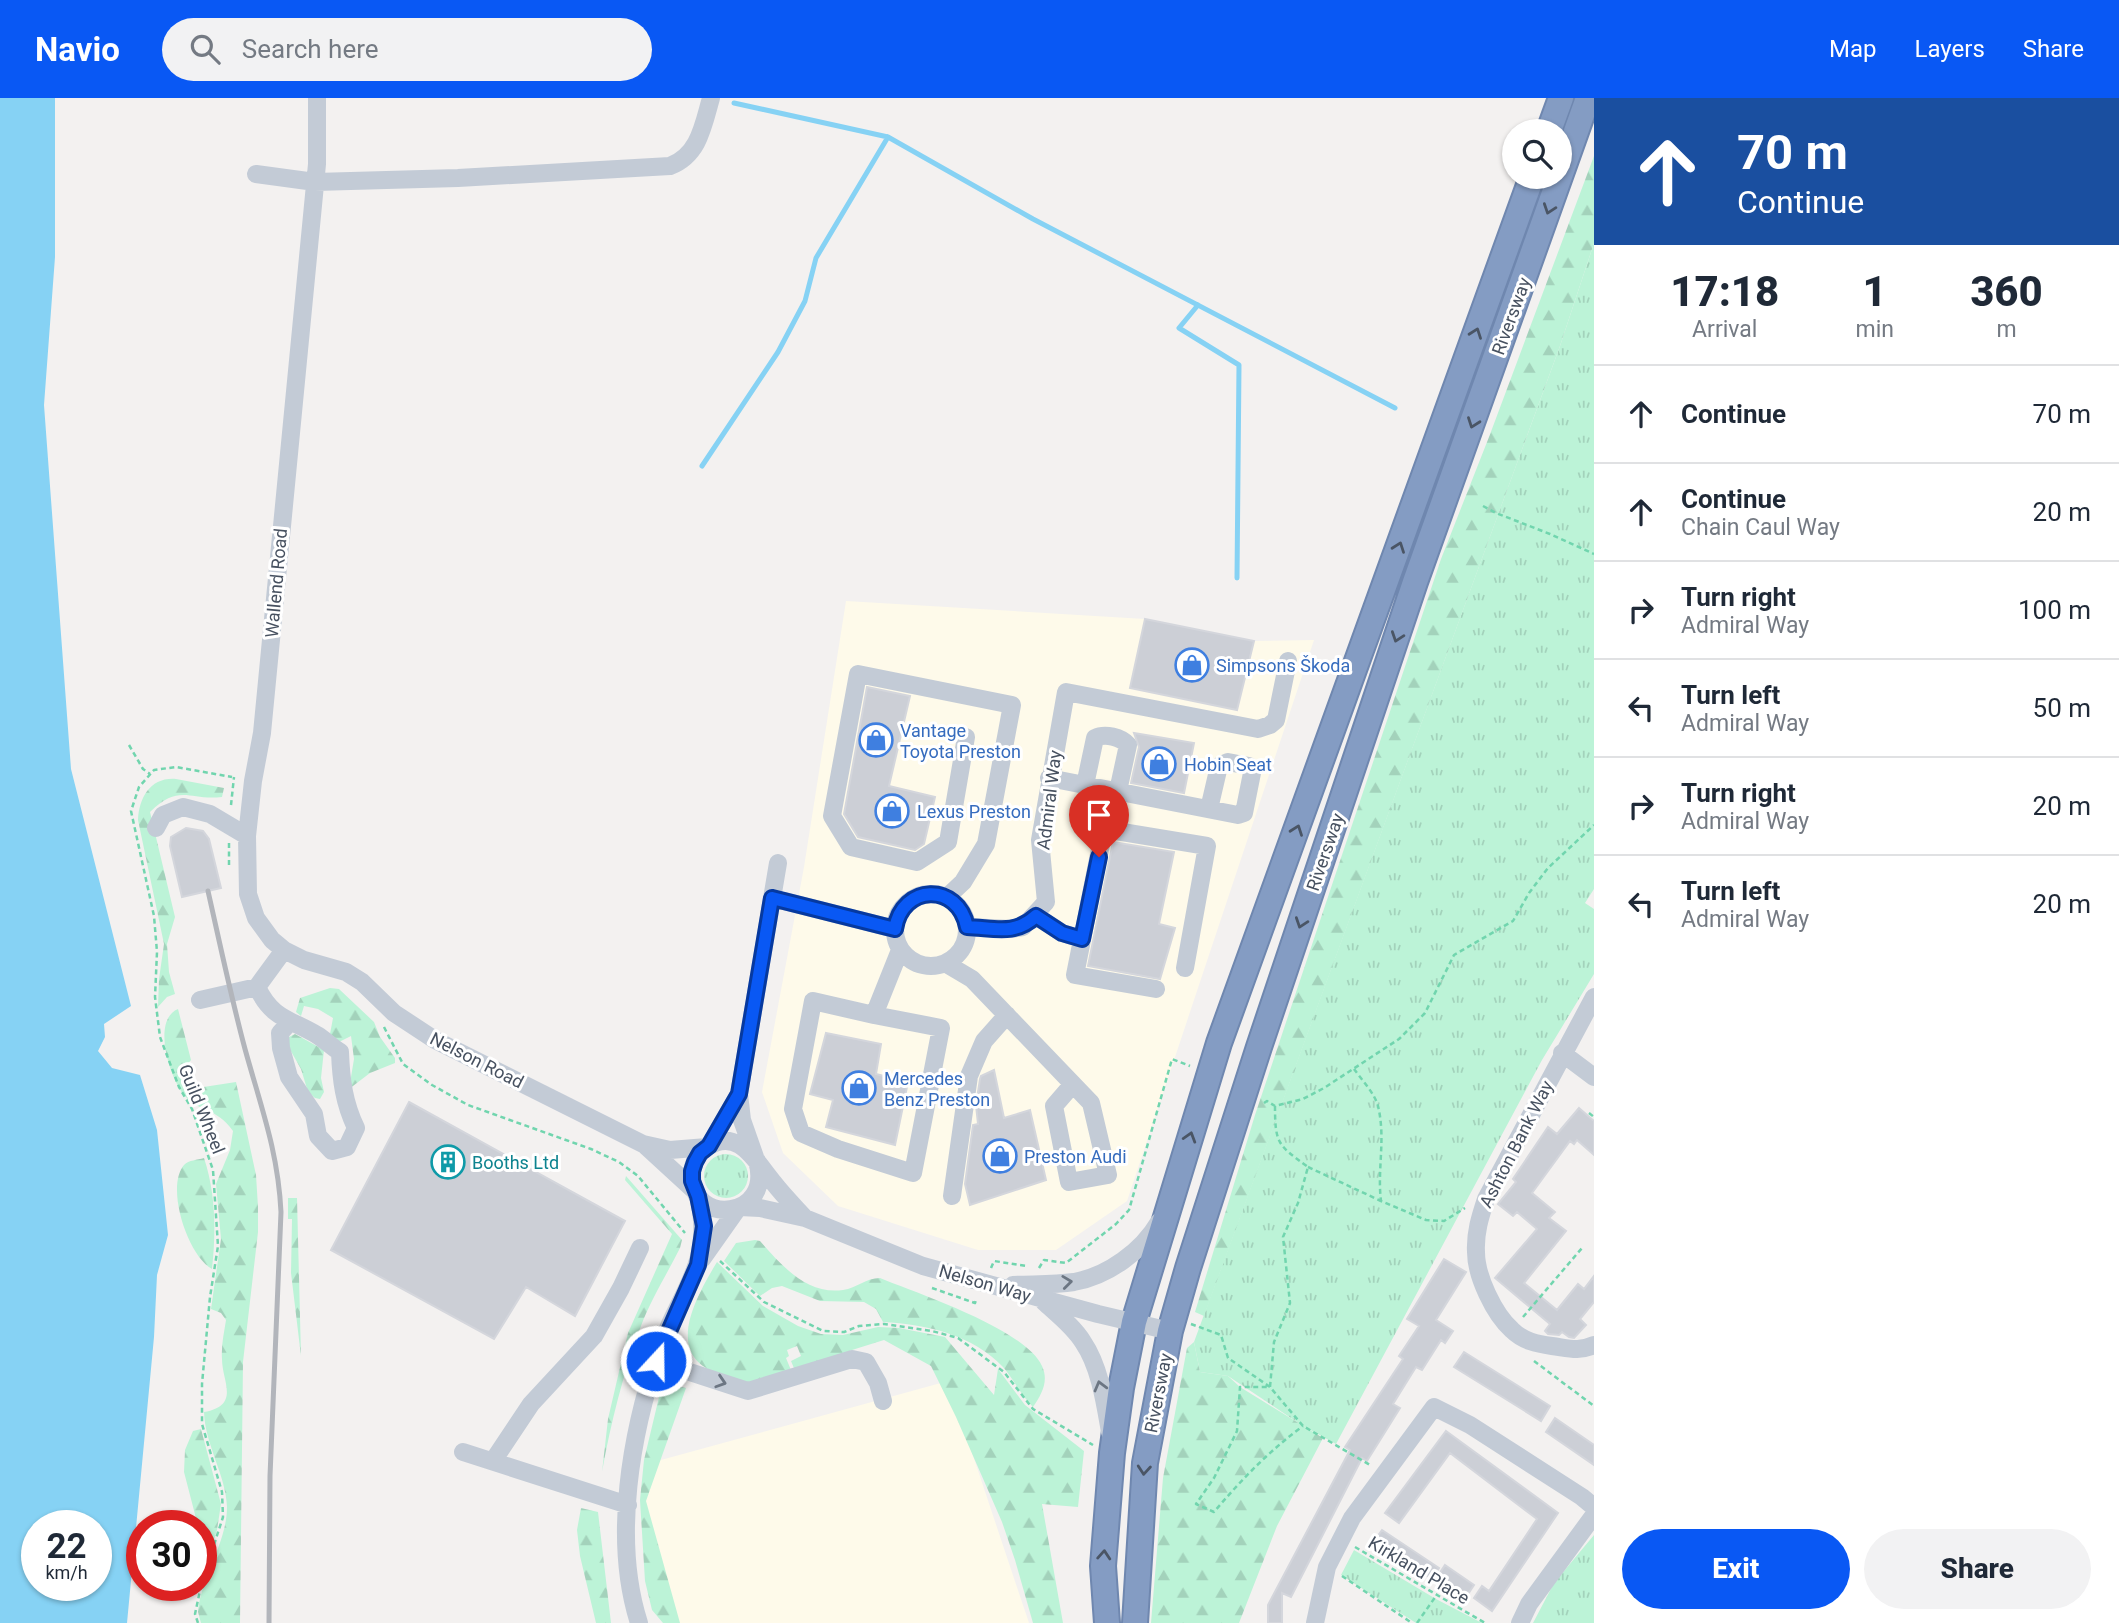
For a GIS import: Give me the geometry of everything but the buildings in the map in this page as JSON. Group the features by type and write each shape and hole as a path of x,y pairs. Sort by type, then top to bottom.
{"highway":[{"path":"1553,119 1561,98"},
{"name":"Riversway","path":"1135,1623 1145,1463 1178,1326 1188,1268 1259,1046 1415,582 1588,98"},
{"name":"Riversway","path":"1107,1623 1103,1566 1112,1453 1121,1388 1170,1202 1219,1043 1528,189"},
{"path":"1140,1324 1157,1314 1234,1078 1259,1046"}],"street":[{"name":"Wallend Road","path":"317,98 316,173 262,733 247,836 248,894 256,918 272,940 284,950 304,960 321,964"},
{"path":"256,174 316,173 458,178 670,166 683,161 699,139 710,98"},
{"name":"Admiral Way","path":"1036,916 1046,902 1040,840 1066,692 1258,729 1276,720 1288,661"},
{"path":"947,897 963,881 986,844 1012,705 858,674 832,816 851,847 917,862 948,842 966,737"},
{"path":"1085,785 1095,738 1101,735 1123,739 1128,745 1118,791"},
{"path":"1049,778 1209,809"},
{"path":"156,828 163,815 183,807 210,814 247,836"},
{"path":"1156,989 1075,975 1104,830 1207,846 1185,968"},
{"path":"696,1193 705,1204 715,1209 727,1210 739,1208 749,1202 760,1183 756,1159 742,1120 739,1094 778,863"},
{"path":"924,894 947,897 960,908 967,927 966,941 956,956 945,963 932,966 919,964 901,950 895,929 896,919 912,899 924,894"},
{"path":"772,898 895,929"},
{"path":"967,927 1024,927 1036,916 1062,933 1082,939"},
{"path":"200,999 257,986 284,950"},
{"path":"874,1015 901,950"},
{"path":"945,963 972,979 1007,1015 1073,1084 1091,1103 1108,1175 1069,1182 1054,1106 1073,1084"},
{"name":"Nelson Road","path":"321,964 346,972 362,982 394,1013 435,1040 643,1144 670,1150 708,1146"},
{"path":"257,986 265,1004 340,1052 341,1083 346,1108 356,1128 347,1147 332,1151 318,1136 314,1114 289,1077 280,1033 290,1022"},
{"name":"Ashton Bank Way","path":"1594,997 1486,1199 1476,1226 1476,1255 1482,1282 1493,1305 1511,1330 1534,1344 1583,1351 1594,1345"},
{"path":"813,1001 874,1015 941,1028 913,1173 838,1149 802,1133 793,1109 813,1001"},
{"path":"952,1196 969,1076 984,1041 1007,1015"},
{"path":"1562,1053 1594,1077"},
{"path":"698,1265 704,1226 692,1171 700,1153 708,1146 739,1094"},
{"path":"708,1146 729,1142 748,1150 756,1159"},
{"name":"Nelson Road","path":"643,1144 696,1193"},
{"name":"Nelson Way","path":"756,1159 805,1218"},
{"path":"999,1286 1079,1281 1104,1270 1140,1248 1170,1202"},
{"path":"639,1623 632,1601 627,1540 628,1504 638,1423 656,1361 698,1265 739,1208"},
{"name":"Nelson Way","path":"739,1208 760,1208 805,1218 923,1266 1040,1298 1140,1324 1178,1326"},
{"path":"493,1461 531,1404 594,1336 621,1289 640,1248"},
{"path":"1040,1298 1083,1342 1094,1366 1106,1410 1112,1453"},
{"path":"656,1361 748,1391 852,1359 866,1362 878,1383 883,1401"},
{"path":"1315,1623 1327,1567 1340,1538 1434,1407 1470,1424 1594,1507"},
{"path":"463,1451 628,1504"},
{"path":"1520,1623 1530,1604 1594,1515"}],"path":[{"path":"1483,506 1594,554"},
{"path":"129,745 143,769 150,774 154,770 176,767 234,777"},
{"name":"Guild Wheel","path":"150,774 139,787 131,811 154,916 155,997 160,1037 179,1087 192,1109 213,1170 218,1246 202,1384 202,1424 222,1492 223,1517 217,1536"},
{"path":"1267,1101 1275,1106 1303,1099 1399,1040 1425,1013 1454,955 1513,920 1548,868 1594,825"},
{"path":"1039,1268 1044,1260 1066,1263 1116,1224 1129,1210 1172,1059 1193,1067"},
{"path":"1354,1069 1378,1104 1383,1152 1379,1184 1381,1200"},
{"path":"1275,1106 1275,1131 1282,1148 1308,1167 1426,1220 1444,1221 1486,1199"},
{"path":"1589,1113 1594,1117"},
{"path":"1270,1387 1274,1342 1290,1303 1283,1237 1298,1203 1308,1167"},
{"path":"1511,1330 1582,1248"},
{"path":"716,1256 764,1302 823,1331 844,1332 859,1326 884,1324 958,1338 1004,1372 1033,1409 1086,1442 1112,1453"},
{"path":"1178,1326 1221,1335 1228,1358 1270,1387 1303,1426 1384,1475"},
{"path":"1534,1344 1533,1361 1594,1406"},
{"path":"1270,1387 1240,1387 1237,1431 1214,1478 1196,1504 1214,1512 1275,1446 1303,1426"},
{"name":"Kirkland Place","path":"1340,1538 1485,1623"},
{"path":"1327,1567 1412,1623"},
{"path":"1417,1623 1436,1596"},
{"name":"Guild Wheel","path":"198,1601 195,1614 198,1623"}],"shaded area":[{"path":"846,601 1145,619 1254,641 1314,640 1127,1201 1056,1250 978,1250 838,1206 783,1153 762,1092 804,867"},
{"path":"948,1381 1029,1623 663,1623 657,1607 644,1511 650,1463"}],"green space":[{"path":"1594,156 1594,243 1560,346 1204,1316 1195,1312 1255,1115 1441,559"},
{"path":"1594,243 1594,889 1585,903 1594,909 1594,974 1542,1060 1336,1444 1303,1426 1228,1376 1200,1372 1194,1342 1560,346"},
{"path":"176,779 224,788 222,797 177,796 160,803 150,812 175,917 167,944 169,972 175,994 167,997 158,1007 164,944 138,820 141,804 148,790 160,781"},
{"path":"330,988 339,989 374,1022 380,1037 395,1058 395,1063 370,1073 349,1089 354,1059 351,1036 339,1042 330,1034 333,1018 318,1009 304,1006 301,1016 296,1012 300,998"},
{"path":"178,1009 191,1060 183,1070 185,1081 197,1088 236,1082 256,1175 258,1232 243,1362 240,1623 201,1623 198,1612 200,1601 217,1601 217,1550 223,1534 227,1507 204,1412 222,1404 227,1392 222,1354 226,1320 221,1313 211,1309 221,1239 216,1184 230,1150 233,1131 220,1118 196,1105 179,1088 169,1064 164,1037 170,1015"},
{"path":"295,1034 324,1050 321,1078 324,1092 320,1099 308,1092 301,1069 288,1046 289,1037"},
{"path":"726,1154 741,1161 748,1176 741,1191 726,1198 711,1191 704,1176 711,1161"},
{"path":"204,1158 214,1213 212,1269 195,1250 178,1204 179,1175 184,1165"},
{"path":"626,1176 682,1240 641,1326 618,1398 602,1472 608,1419 628,1333 672,1234 625,1180"},
{"path":"288,1198 297,1198 301,1356 291,1273 292,1219 288,1219"},
{"path":"760,1241 796,1277 818,1288 843,1290 880,1278 994,1326 1032,1352 1042,1366 1045,1382 1039,1397 1033,1407 1003,1367 978,1347 948,1333 916,1325 883,1322 876,1309 864,1302 820,1301 782,1286 772,1288 760,1296 724,1261 736,1243"},
{"path":"717,1262 763,1306 798,1326 821,1334 843,1335 878,1327 899,1328 945,1337 994,1395 998,1369 1025,1405 1084,1451 1078,1507 1042,1504 1063,1623 1033,1623 1002,1522 931,1366 884,1340 796,1373 791,1361 801,1356 797,1346 787,1350 789,1356 786,1358 793,1375 762,1382 739,1381 720,1374 702,1365 692,1354 688,1340 693,1308"},
{"path":"1194,1342 1200,1372 1228,1376 1240,1387 1323,1438 1277,1526 1239,1623 1151,1623 1163,1478 1187,1348"},
{"path":"663,1386 686,1388 646,1501 680,1623 663,1623 652,1610 645,1581 640,1500 644,1460 660,1393"},
{"path":"201,1429 221,1504 217,1530 217,1510 194,1510 184,1472 185,1450 193,1431"},
{"path":"581,1508 598,1512 611,1623 596,1623 580,1556 577,1530"},
{"path":"1594,1535 1594,1623 1533,1623 1554,1583"},
{"path":"1354,1550 1482,1623 1416,1623 1341,1575"}],"water":[{"path":"0,98 55,98 55,257 44,405 71,769 131,1006 104,1024 105,1037 98,1051 112,1068 140,1075 157,1130 168,1235 157,1275 138,1510 126,1510 126,1601 129,1601 127,1623 0,1623"}],"waterway":[{"path":"734,103 888,137 1033,219 1395,408"},
{"path":"702,466 778,352 805,301 816,258 888,137"},
{"path":"1198,305 1179,328 1239,365 1237,578"}],"railway":[{"path":"208,891 240,1029 268,1129 281,1212 270,1476 269,1623"}],"place":[{"name":"Simpsons Škoda","path":"1192,665"},
{"name":"Vantage Toyota Preston","path":"876,740"},
{"name":"Hobin Seat","path":"1159,764"},
{"name":"Lexus Preston","path":"892,811"},
{"name":"Mercedes Benz Preston","path":"859,1088"},
{"name":"Preston Audi","path":"1000,1156"},
{"name":"Booths Ltd","path":"448,1162"}],"route":[{"path":"656,1361 698,1265 704,1226 692,1181 692,1171 700,1153 709,1146 739,1094 772,898 895,929 896,919 903,907 912,899 924,894 934,894 947,897 960,908 967,927 1024,927 1036,916 1062,933 1082,939 1099,857"}]}
